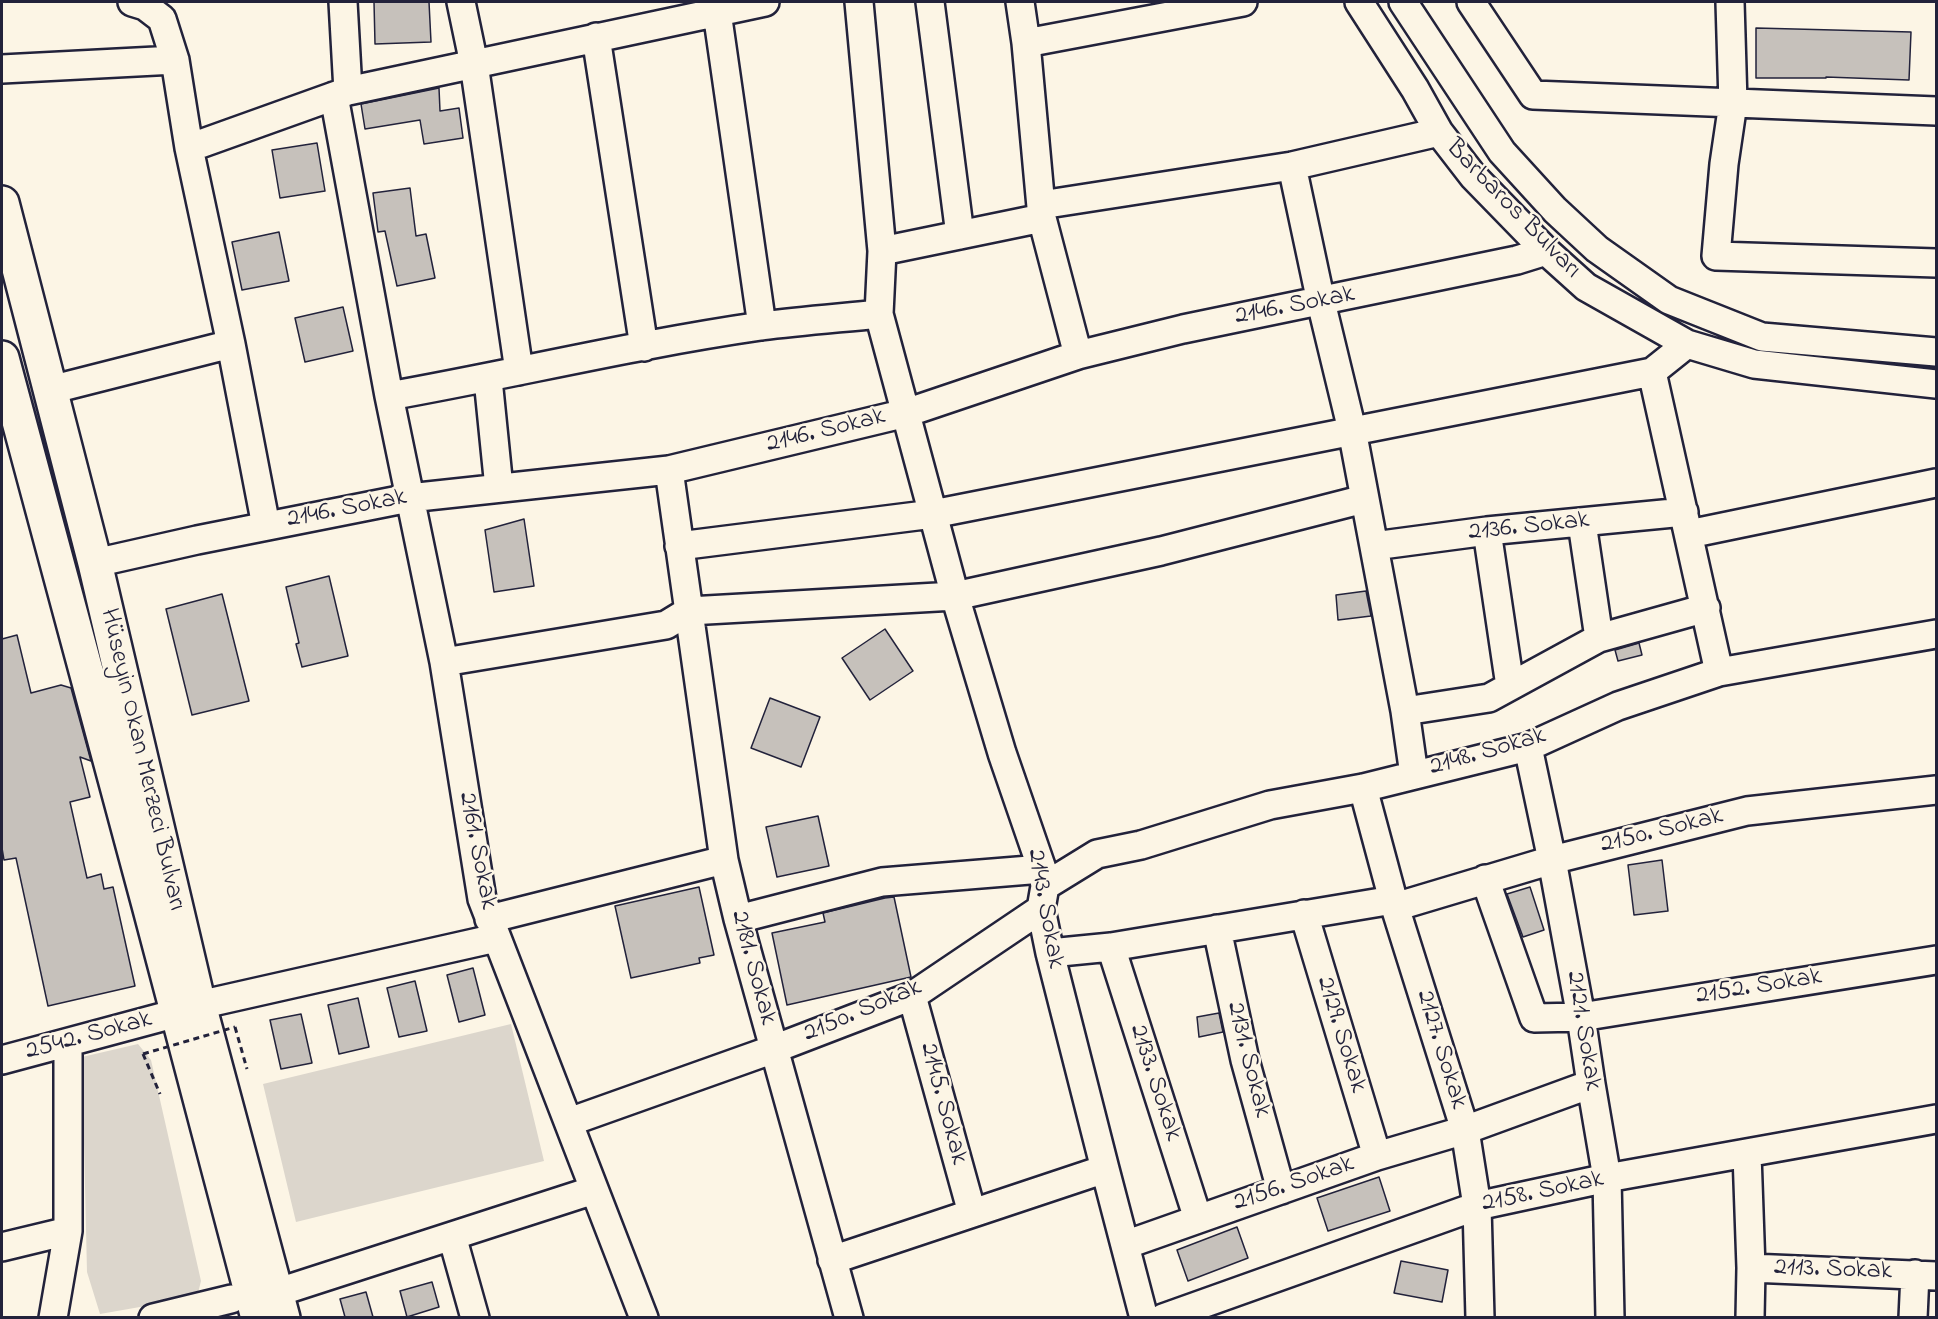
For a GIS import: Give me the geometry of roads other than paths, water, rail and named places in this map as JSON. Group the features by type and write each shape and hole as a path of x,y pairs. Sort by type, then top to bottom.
{"main road":[{"name":"Hüseyin Okan Merzeci Bulvarı","path":"2,203 95,563 188,1009 258,1317"},
{"name":"Hüseyin Okan Merzeci Bulvarı","path":"2,358 149,904 188,1009"},
{"path":"233,1308 171,1072 188,1009 226,1044 291,1308"}],"street":[{"name":"2161. Sokak","path":"343,2 341,93 388,396 444,662 482,899 644,1317"},
{"path":"461,2 474,64 519,371"},
{"path":"189,148 341,93 765,2"},
{"name":"2143. Sokak","path":"859,2 882,251 879,314 955,596 1042,888 1050,953 1144,1317"},
{"path":"930,2 960,235"},
{"path":"1020,2 1026,43 1041,211 1078,355"},
{"path":"1026,43 1243,2"},
{"name":"Barbaros Bulvarı","path":"1359,2 1415,89 1438,132 1473,176 1546,251 1586,287 1687,344 1754,364 1936,384"},
{"name":"Barbaros Bulvarı","path":"1404,2 1502,152 1555,210 1597,249 1669,300 1762,337 1936,352"},
{"path":"1471,2 1533,94 1936,111"},
{"path":"1730,2 1733,103 1724,164 1716,256 1936,263"},
{"path":"147,3 162,19 175,60 189,148 231,344 266,526"},
{"path":"717,12 762,326"},
{"path":"596,37 644,346"},
{"path":"2,69 175,60"},
{"path":"882,251 960,235 1041,211 1292,166 1438,132"},
{"path":"1292,166 1320,302 1352,430 1405,711 1414,775"},
{"name":"2146. Sokak","path":"95,563 408,498 669,470 906,413 1078,355 1183,329 1517,260 1546,251"},
{"path":"388,396 488,379 644,346 762,326 879,314"},
{"path":"50,390 231,344"},
{"path":"678,546 933,514 1652,372 1687,344"},
{"path":"1652,372 1719,672"},
{"path":"488,379 500,488"},
{"name":"2181. Sokak","path":"669,470 723,860 849,1317"},
{"name":"2136. Sokak","path":"1374,546 1487,531 1582,523 1687,523 1936,483"},
{"path":"444,662 666,625 689,610 955,596 1161,551 1364,499"},
{"path":"1582,523 1599,638"},
{"path":"1487,531 1510,686"},
{"path":"1405,711 1489,698 1599,638 1706,608"},
{"name":"2148. Sokak","path":"1042,888 1097,854 1141,845 1270,805 1363,788 1528,747 1618,706 1719,672 1936,634"},
{"name":"2121. Sokak","path":"1528,747 1581,1017 1607,1178 1610,1317"},
{"name":"2127. Sokak","path":"1363,788 1394,903 1465,1130 1477,1206 1480,1317"},
{"name":"2150. Sokak","path":"1050,953 1110,947 1304,914 1394,903 1747,811 1936,790"},
{"name":"2542. Sokak","path":"2,1060 493,929 723,860"},
{"name":"2152. Sokak","path":"1485,879 1534,1018 1581,1017 1936,960"},
{"path":"738,919 882,882 1042,888"},
{"name":"2150. Sokak","path":"569,1122 774,1049 912,996 1042,888"},
{"name":"2129. Sokak","path":"1304,914 1377,1156"},
{"name":"2131. Sokak","path":"1217,929 1245,1060 1281,1190"},
{"name":"2133. Sokak","path":"1110,947 1198,1219"},
{"name":"2145. Sokak","path":"912,996 972,1213"},
{"path":"53,1317 68,1231 68,1043"},
{"name":"2156. Sokak","path":"1125,1245 1377,1156 1465,1130 1590,1084"},
{"name":"2158. Sokak","path":"1163,1317 1477,1206 1607,1178 1936,1119"},
{"path":"1747,1154 1751,1268 1750,1317"},
{"path":"832,1260 1105,1169"},
{"path":"291,1308 453,1236 594,1190"},
{"path":"2,1247 68,1231"},
{"path":"453,1236 475,1317"},
{"name":"2113. Sokak","path":"1751,1268 1926,1275 1913,1317"},
{"path":"153,1317 233,1308"}]}
